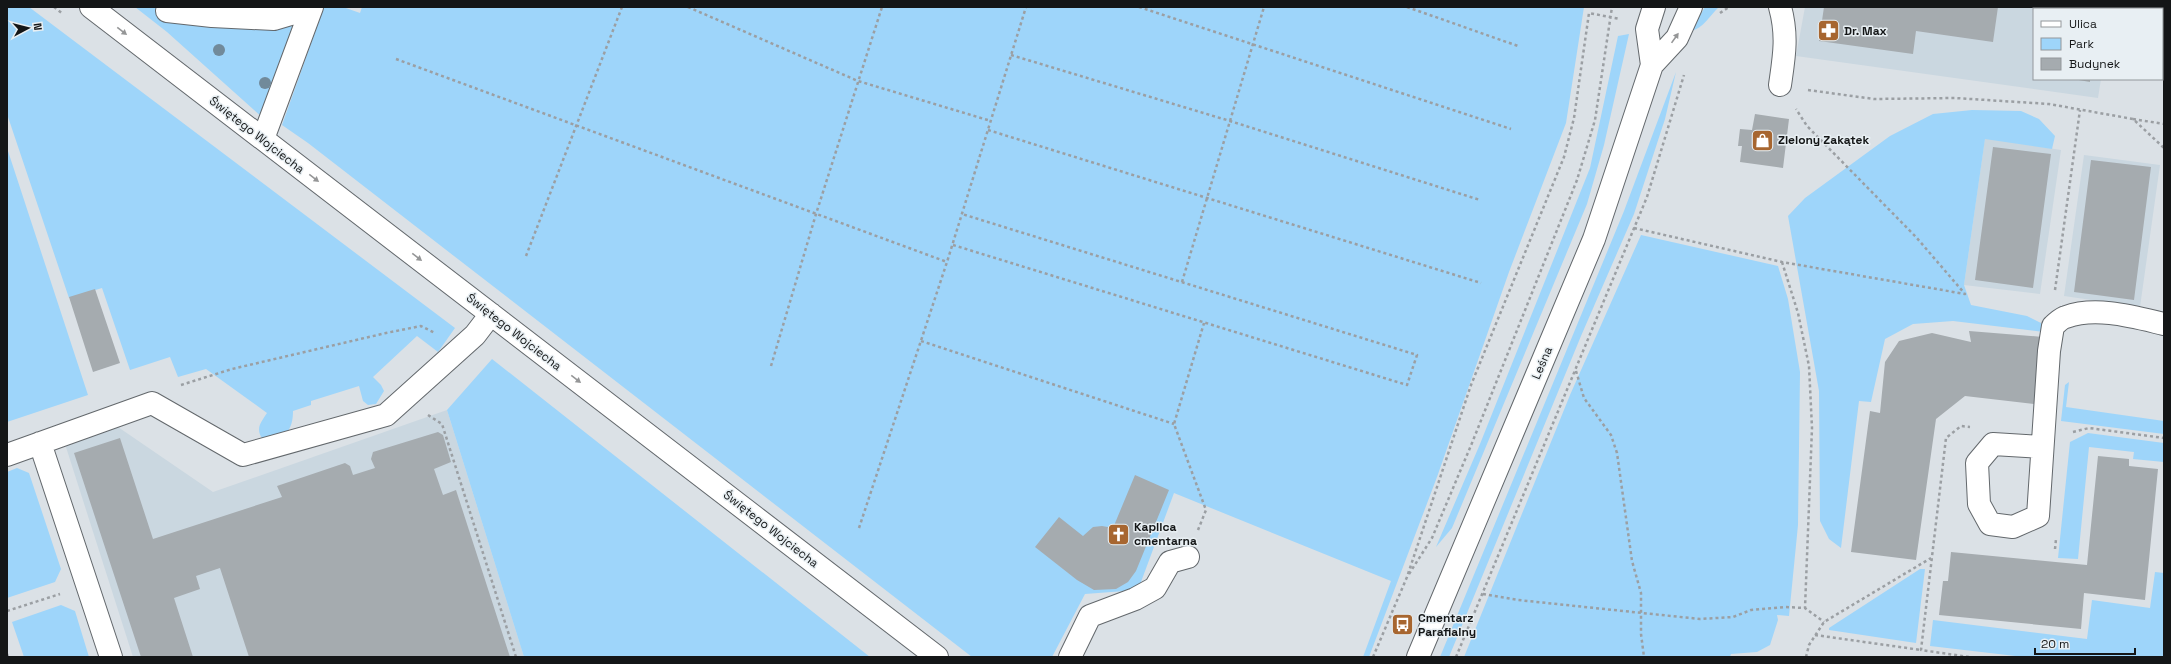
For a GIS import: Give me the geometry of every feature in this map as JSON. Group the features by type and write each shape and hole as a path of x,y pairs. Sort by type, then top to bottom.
{"street":[{"name":"Świętego Wojciecha","path":"91,7 937,657"},
{"path":"1652,64 1648,29 1654,7"},
{"path":"1652,64 1677,38 1691,7"},
{"path":"1780,7 1785,25 1786,50 1780,86"},
{"path":"263,139 311,8"},
{"path":"167,11 212,16 274,19 311,8"},
{"name":"Leśna","path":"1418,657 1594,239 1652,64"},
{"path":"2042,448 2049,351 2053,326 2065,317 2092,313 2136,317 2164,324"},
{"path":"7,455 152,404 243,455 386,415 475,335 491,314"},
{"path":"40,443 112,657"},
{"path":"1070,657 1090,616 1135,599 1155,588 1170,562 1188,557"}],"path":[{"path":"526,256 622,7"},
{"path":"688,7 858,81 991,121"},
{"path":"771,366 816,214 882,7"},
{"path":"859,528 953,245 1026,7"},
{"path":"1138,7 1510,129"},
{"path":"1182,282 1264,7"},
{"path":"1407,7 1518,46"},
{"path":"1407,577 1432,538 1472,443 1577,180 1595,120 1612,7"},
{"path":"1715,17 1729,7"},
{"path":"1373,657 1407,577 1471,385 1564,157 1574,118 1589,13 1611,16"},
{"path":"1011,55 1230,121 1480,200"},
{"path":"396,60 947,262"},
{"path":"1456,657 1647,197 1686,67"},
{"path":"1780,86 1874,99 1955,98 2049,104 2164,124"},
{"path":"1634,228 1782,262 1965,294 1916,237 1807,126 1780,86"},
{"path":"2055,291 2080,110"},
{"path":"2133,119 2164,148"},
{"path":"988,130 1481,283"},
{"path":"953,245 1406,385 1417,355 962,214"},
{"path":"1782,262 1798,313 1809,366 1812,428 1805,608"},
{"path":"1188,557 1206,510 1174,424 1204,322"},
{"path":"152,404 176,387 232,369 421,326 461,347"},
{"path":"921,340 1174,424"},
{"path":"1575,370 1584,398 1611,435 1617,453 1632,561 1641,593 1640,612 1644,657"},
{"path":"402,400 442,424 516,657"},
{"path":"2068,435 2078,430 2089,428 2164,438"},
{"path":"2055,549 2056,534"},
{"path":"1806,657 1809,645 1824,622 1932,557"},
{"path":"7,611 88,585"},
{"path":"1483,594 1518,600 1706,618 1733,617 1751,610 1785,607 1805,608 1824,622"},
{"path":"1815,635 1921,650"}],"shaded area":[{"path":"1805,7 2105,7 2033,8 2033,80 2101,80 2098,98 1796,56"},
{"path":"1985,138 2061,150 2040,294 1964,285"},
{"path":"2084,155 2160,165 2140,307 2064,296"},
{"path":"447,410 524,657 133,657 65,444 118,427 213,492"}],"green space":[{"path":"7,7 29,7 455,328 438,352 417,336 373,377 381,385 384,391 376,404 368,405 363,401 359,386 311,401 311,405 293,411 293,419 289,430 285,434 276,438 262,438 260,434 259,428 261,422 267,413 206,369 178,377 170,357 130,370 102,288 69,298 7,114"},
{"path":"135,7 166,7 296,24 263,118 167,32"},
{"path":"324,7 343,7 360,13 362,7 1584,7 1566,123 1509,272 1437,477 1369,657 1363,657 1391,581 1174,493 1138,590 1085,594 1052,657 972,657 308,143 282,125"},
{"path":"1705,7 1719,7 1703,24 1691,31"},
{"path":"1629,34 1604,145 1587,204 1452,528 1436,547 1480,444 1590,168 1618,36"},
{"path":"1676,72 1665,119 1634,214 1581,336 1449,657 1440,657 1624,211"},
{"path":"1972,110 2021,111 2039,119 2055,136 2052,149 1985,139 1964,285 1971,305 2027,316 2041,323 2044,332 1953,321 1913,324 1885,339 1871,402 1859,401 1841,548 1829,539 1820,521 1819,391 1788,216 1805,198 1890,136 1933,114"},
{"path":"7,148 88,395 7,422"},
{"path":"1641,235 1778,266 1788,299 1800,372 1798,525 1789,616 1777,615 1778,620 1770,645 1757,652 1731,654 1730,657 1464,657 1570,395"},
{"path":"492,359 870,657 524,657 447,410"},
{"path":"2069,382 2066,407 2164,421 2164,434 2061,421 2065,385"},
{"path":"2088,433 2164,443 2164,462 2133,459 2134,452 2089,447 2078,559 2058,558 2070,442"},
{"path":"17,468 29,473 61,569 55,582 7,598 7,472"},
{"path":"1920,569 1925,569 1916,643 1829,630 1829,628"},
{"path":"2155,572 2164,573 2164,657 2024,657 1930,646 1933,620 2087,639 2092,600 2150,608"},
{"path":"61,605 75,611 89,657 24,657 12,622"}],"building":[{"path":"1824,7 1998,7 1993,42 1916,31 1913,54 1819,41"},
{"path":"2042,7 2100,7 2100,8"},
{"path":"2079,80 2090,80 2090,82"},
{"path":"1755,114 1789,119 1783,168 1740,162 1742,146 1738,146 1740,129 1752,130"},
{"path":"1993,147 2051,154 2033,288 1975,280"},
{"path":"2091,160 2151,167 2134,300 2074,292"},
{"path":"95,289 120,363 93,372 69,297"},
{"path":"1969,331 2043,337 2035,404 1965,396 1936,419 1916,560 1851,552 1870,411 1880,413 1885,362 1899,341 1932,333 1971,342"},
{"path":"438,432 443,435 451,462 434,469 443,495 456,490 510,657 249,657 220,568 196,576 200,589 174,598 193,657 141,657 74,453 120,438 153,539 282,497 277,486 345,463 350,466 353,475 375,468 371,459 373,452"},
{"path":"2098,456 2129,459 2129,466 2158,469 2145,600 2084,593 2081,629 1939,615 1943,581 1948,581 1951,552 2087,565"},
{"name":"Kaplica cmentarna","path":"1135,475 1169,490 1136,571 1128,582 1116,589 1094,590 1077,580 1035,547 1059,517 1083,536 1093,527 1102,526 1113,528"}],"place":[{"name":"Dr. Max","path":"1828,31"},
{"name":"Zielony Zakątek","path":"1763,140"},
{"name":"Kaplica cmentarna","path":"1118,534"},
{"name":"Cmentarz Parafialny","path":"1402,625"}]}
